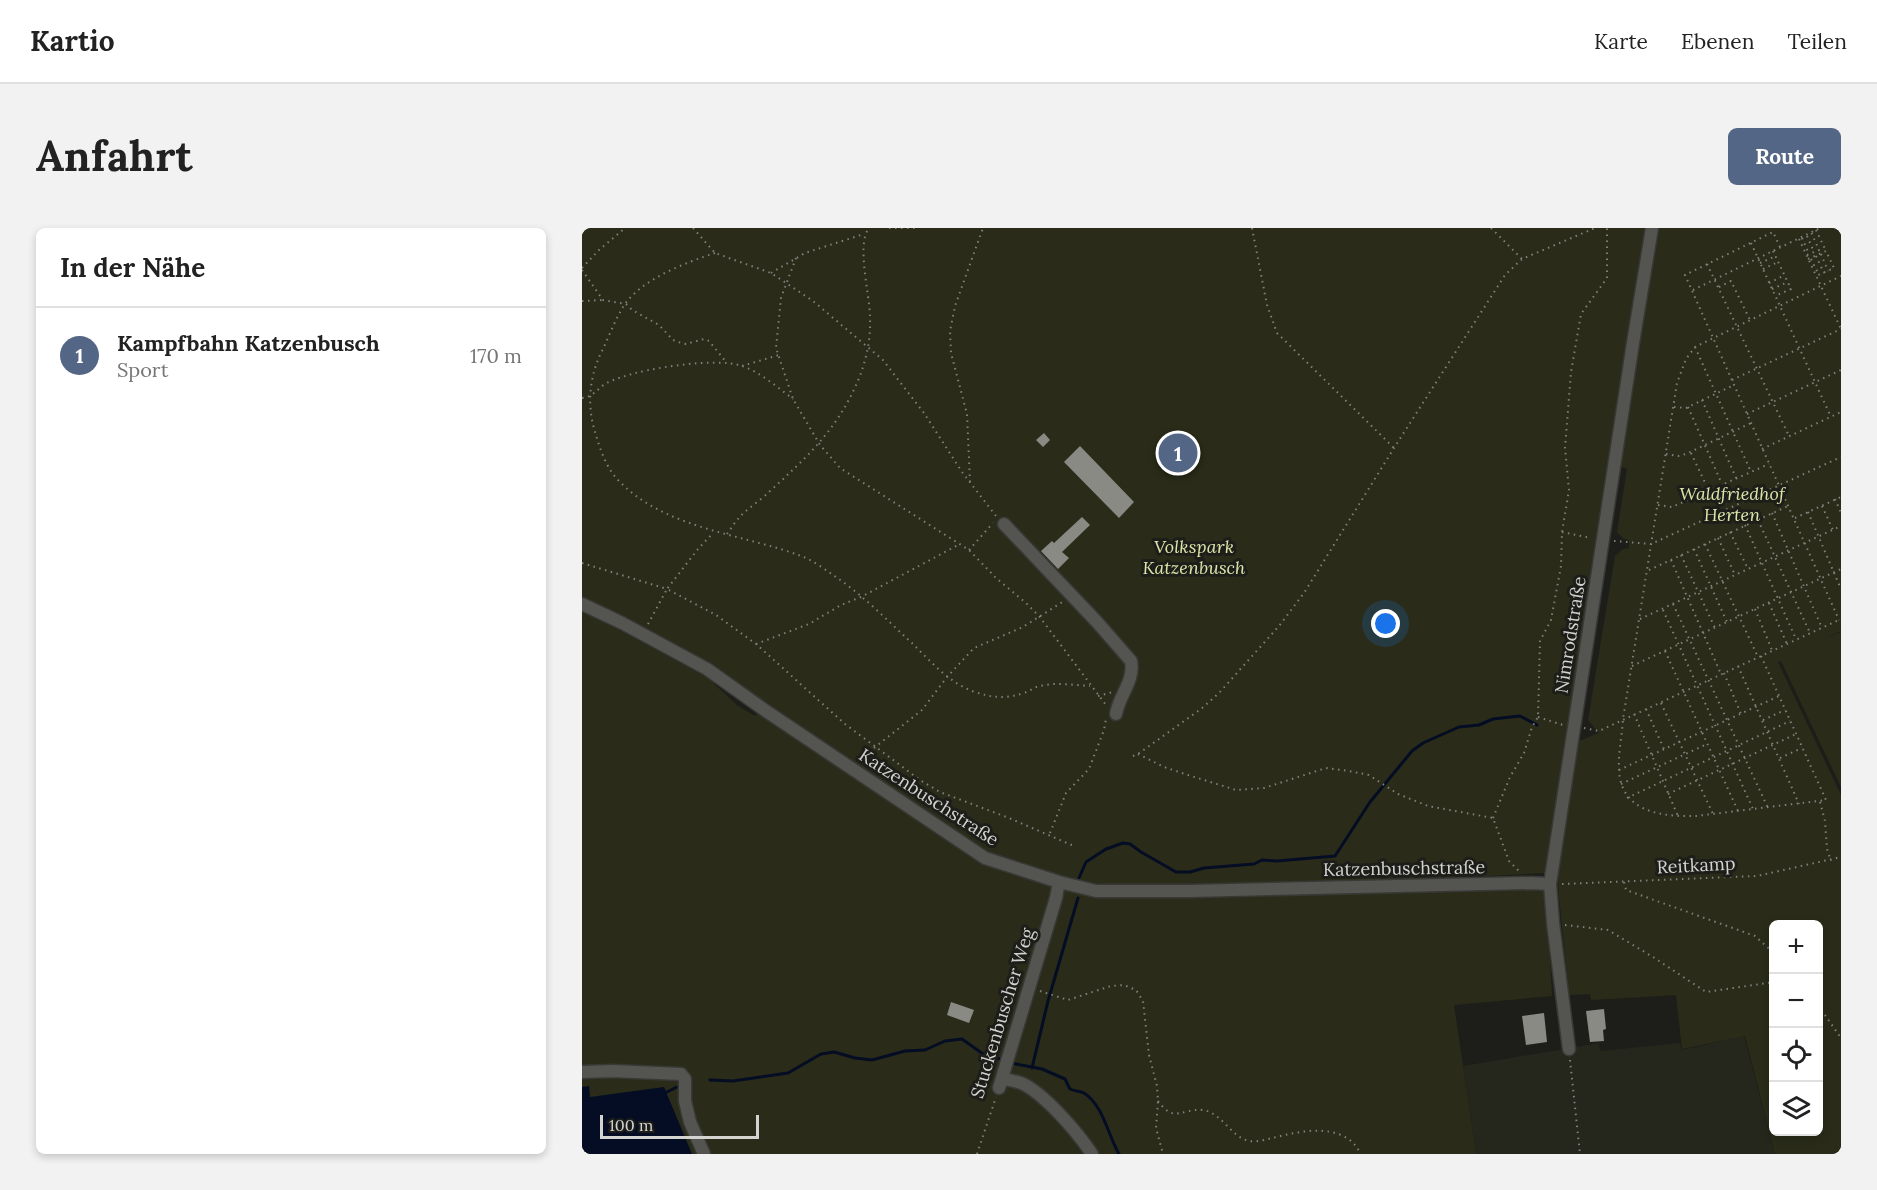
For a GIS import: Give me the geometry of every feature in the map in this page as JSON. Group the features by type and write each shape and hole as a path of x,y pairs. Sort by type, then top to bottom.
{"street":[{"name":"Nimrodstraße","path":"1569,1049 1550,884 1652,228"},
{"path":"1004,524 1131,661 1131,676 1111,716"},
{"name":"Katzenbuschstraße","path":"582,604 707,669 985,858 1059,882 1096,891 1550,884"},
{"name":"Stuckenbuscher Weg","path":"1001,1083 1059,882"},
{"path":"582,1072 681,1074 685,1079 685,1101 690,1122 704,1154"},
{"path":"1001,1083 1023,1084 1040,1096 1081,1137 1092,1154"}],"path":[{"path":"603,300 582,269 599,250 625,228"},
{"path":"693,228 715,253 771,273 813,301 883,360 924,413 970,483 997,518 969,550"},
{"path":"771,273 805,253 864,234 869,228"},
{"path":"889,228 917,228"},
{"path":"970,483 967,414 951,353 950,331 955,306 983,228"},
{"path":"1252,228 1267,305 1277,333 1394,448"},
{"path":"1491,228 1522,259"},
{"path":"1133,756 1201,709 1219,693 1279,626 1304,593 1505,275 1522,259 1595,228"},
{"path":"1531,883 1509,861 1493,818 1510,777 1524,753 1537,718 1540,641 1551,620 1561,566 1562,532 1569,490 1565,448 1571,372 1581,314 1607,278 1607,228"},
{"path":"1692,290 1820,228"},
{"path":"1816,230 1834,268 1818,276"},
{"path":"1599,731 1840,619 1820,579 1685,275 1773,232 1780,247"},
{"path":"1811,232 1819,250 1815,254"},
{"path":"727,535 738,518 769,493 820,445 840,417 856,383 869,347 870,316 863,253 864,234"},
{"path":"1806,235 1824,273"},
{"path":"1732,380 1841,329 1800,237"},
{"path":"1750,243 1831,417"},
{"path":"1773,251 1791,289 1775,296"},
{"path":"1809,256 1826,251"},
{"path":"715,253 684,263 649,283 626,304 596,363 590,398 592,423 607,464 618,480 653,506 675,517 714,532 803,557 835,576 861,597 947,677 972,691 994,698 1026,693 1037,686 1054,684 1090,686"},
{"path":"1821,253 1828,271"},
{"path":"1760,263 1776,256"},
{"path":"796,258 781,298 776,348 793,399 820,445 840,468 969,550 996,578 1039,616 1108,708 1111,716 1089,769 1066,793 1049,834"},
{"path":"1763,269 1778,262"},
{"path":"1707,264 1789,436"},
{"path":"1769,283 1785,275"},
{"path":"1705,544 1779,696 1826,800 1678,817 1643,809 1634,804 1627,798 1618,770 1623,719 1677,382 1686,359 1695,346 1841,276"},
{"path":"1719,287 1731,282 1750,320"},
{"path":"1772,289 1788,282"},
{"path":"582,301 603,300 626,304 632,310 659,325 673,340 686,344 704,339 709,341 727,363"},
{"path":"1695,346 1750,472"},
{"path":"742,366 779,355"},
{"path":"582,398 590,398 606,383 624,376 663,367 727,363 742,366 764,377 793,399"},
{"path":"1747,414 1841,369"},
{"path":"1674,407 1688,407 1734,385"},
{"path":"1702,400 1736,478"},
{"path":"1688,407 1722,485"},
{"path":"1762,449 1841,412"},
{"path":"1666,454 1678,456 1691,452 1751,423"},
{"path":"1691,452 1709,491"},
{"path":"1562,532 1604,540 1652,544 1841,457"},
{"path":"1658,505 1672,507 1769,464"},
{"path":"1793,519 1841,497"},
{"path":"1835,500 1841,513"},
{"path":"1647,571 1788,506"},
{"path":"1822,506 1833,530"},
{"path":"1808,512 1841,589"},
{"path":"1772,513 1822,628"},
{"path":"1758,519 1810,633"},
{"path":"1745,525 1797,639"},
{"path":"1640,619 1841,526"},
{"path":"643,634 667,590 714,532"},
{"path":"1730,532 1748,569"},
{"path":"1718,538 1735,575"},
{"path":"756,644 809,624 840,605 861,597 959,544"},
{"path":"1694,549 1727,622"},
{"path":"1681,555 1715,628"},
{"path":"1671,560 1686,598 1741,714"},
{"path":"582,562 667,590 716,615 756,644 844,724 920,780 940,792 1074,846"},
{"path":"1632,666 1841,569"},
{"path":"874,747 922,710 947,677 974,648 1023,627 1072,596"},
{"path":"1768,603 1787,644"},
{"path":"1673,604 1768,808"},
{"path":"1663,609 1753,809"},
{"path":"1755,609 1772,651"},
{"path":"1665,651 1738,811"},
{"path":"1738,666 1799,804"},
{"path":"1618,770 1779,696"},
{"path":"1660,702 1713,814"},
{"path":"1646,709 1664,749"},
{"path":"1762,720 1785,710"},
{"path":"1634,714 1678,817"},
{"path":"1537,718 1574,727"},
{"path":"1627,798 1790,722"},
{"path":"1668,794 1796,734"},
{"path":"1621,784 1707,744"},
{"path":"1779,759 1802,748"},
{"path":"1138,754 1180,772 1236,790 1264,788 1326,768 1349,771 1369,775 1398,794 1428,806 1493,818"},
{"path":"1820,801 1831,861"},
{"name":"Reitkamp","path":"1550,884 1757,876 1841,857"},
{"path":"1624,882 1626,890 1755,936 1769,949"},
{"path":"1553,923 1608,930 1706,992 1769,983"},
{"path":"1041,991 1068,1000 1111,986 1124,985 1136,990 1143,1001 1149,1054 1157,1086 1156,1128 1163,1154"},
{"path":"1823,1012 1841,1038"},
{"path":"1569,1049 1580,1154"},
{"name":"Stuckenbuscher Weg","path":"977,1154 1001,1083"},
{"path":"1158,1101 1165,1111 1171,1114 1202,1110 1210,1112 1249,1141 1308,1131 1326,1131 1346,1137 1355,1144 1360,1154"}],"shaded area":[{"path":"1744,1036 1775,1154 1476,1154 1463,1066 1599,1043 1600,1051 1680,1043 1682,1050"}],"green space":[{"name":"Volkspark Katzenbusch","path":"582,228 1647,228 1545,873 1351,883 1118,887 1054,876 986,851 919,809 771,706 706,664 582,600"},
{"name":"Waldfriedhof Herten","path":"1657,228 1841,228 1841,631 1826,638 1841,632 1841,787 1781,661 1778,662 1841,795 1841,1154 1775,1154 1770,1136 1823,1136 1823,920 1769,920 1769,1130 1745,1036 1682,1049 1676,995 1591,1000 1590,994 1569,995 1558,870 1576,742 1599,733 1588,720 1615,556 1623,549 1629,548 1629,540 1624,539 1617,532 1627,469 1619,466"},
{"path":"582,610 708,678 738,706 755,716 758,713 972,857 1017,876 1046,885 1116,898 1546,889 1552,996 1454,1005 1476,1154 582,1154"}],"water":[{"path":"589,1086 590,1097 664,1087 692,1154 582,1154 582,1087"}],"building":[{"path":"1044,433 1050,440 1043,447 1036,440"},
{"path":"1080,446 1134,502 1119,518 1064,462"},
{"path":"1082,517 1090,525 1062,552 1069,558 1058,569 1041,551 1052,541 1054,543"},
{"path":"951,1002 974,1010 969,1023 947,1015"},
{"path":"1604,1009 1606,1029 1603,1030 1604,1041 1590,1042 1586,1011"},
{"path":"1544,1013 1547,1042 1526,1045 1522,1016"}],"waterway":[{"path":"1079,878 1086,862 1106,849 1123,843 1130,844 1176,872 1254,864 1262,860 1277,861 1335,856 1370,802 1412,751 1423,743 1459,727 1479,725 1493,719 1520,716 1537,725"},
{"path":"1032,1068 1048,1001 1078,898"},
{"path":"710,1080 733,1081 788,1073 821,1054 834,1052 872,1060 905,1051 925,1050 945,1041 962,1039 983,1054 1000,1059"},
{"path":"1011,1063 1042,1069 1065,1079 1070,1089 1084,1093 1091,1098 1101,1113 1119,1154"},
{"path":"665,1093 677,1087"}],"place":[{"name":"Kampfbahn Katzenbusch","path":"1178,453"}]}
